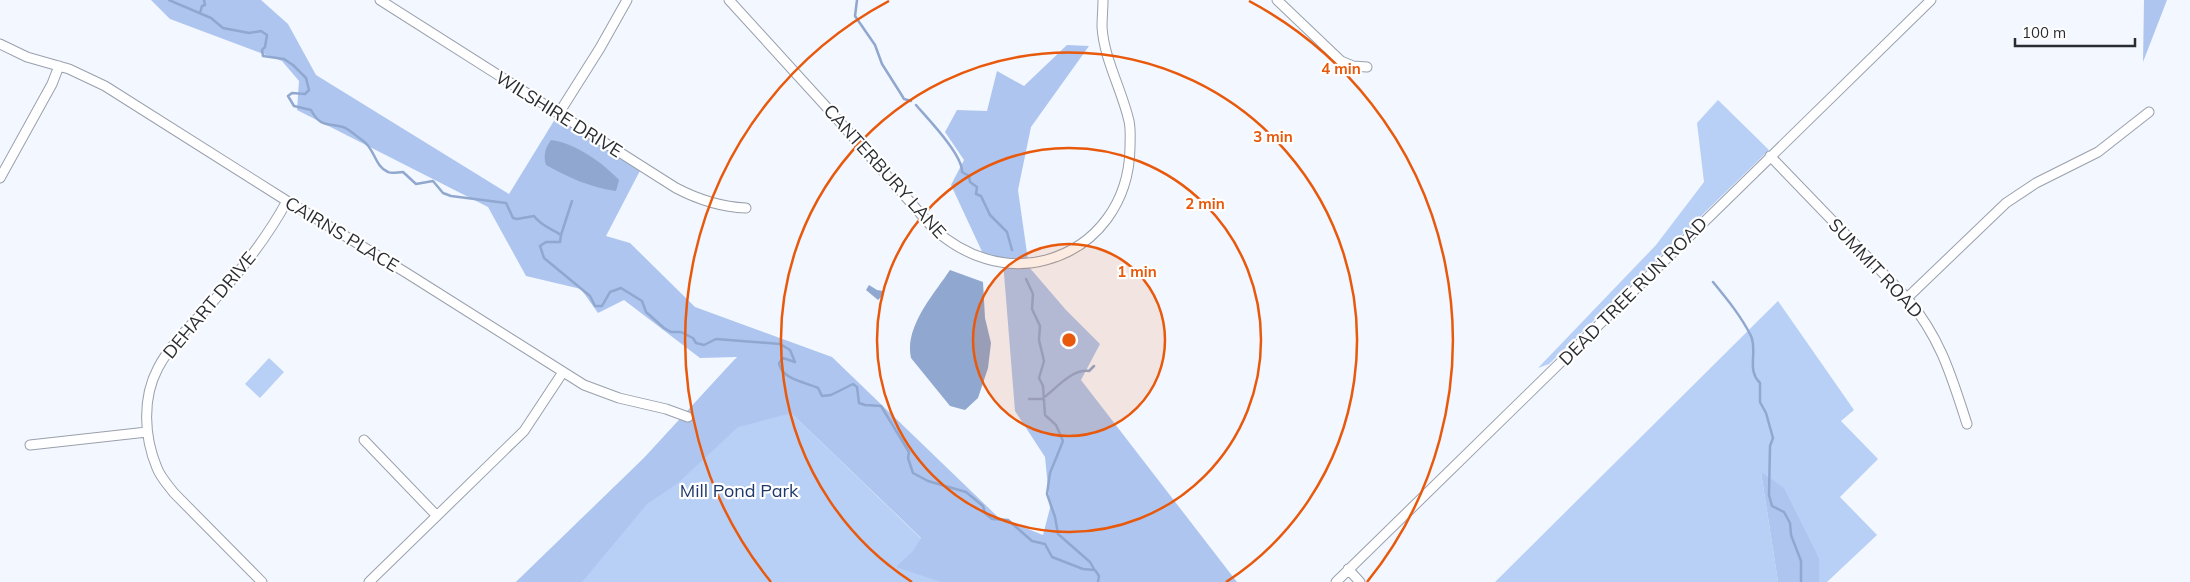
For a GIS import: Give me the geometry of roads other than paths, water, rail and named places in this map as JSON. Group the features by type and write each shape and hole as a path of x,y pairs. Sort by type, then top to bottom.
{"street":[{"name":"WILSHIRE DRIVE","path":"380,0 676,188 696,198 727,207 746,208"},
{"path":"558,112 600,48 627,0"},
{"name":"CANTERBURY LANE","path":"730,0 934,229 947,241 970,254 984,259 1008,263 1026,263 1054,258 1091,237 1109,218 1122,194 1130,161 1129,122 1107,51 1102,27 1103,0"},
{"path":"1277,0 1341,61 1353,66 1367,67"},
{"name":"DEAD TREE RUN ROAD","path":"1336,582 1462,461 1770,156 1931,0"},
{"name":"CAIRNS PLACE","path":"0,44 27,57 59,66 105,86 287,202 405,272 584,384 607,394 666,409 688,418"},
{"path":"0,178 52,84 59,66"},
{"path":"1907,298 2006,202 2036,183 2098,152 2149,112"},
{"name":"SUMMIT ROAD","path":"1770,156 1907,298 1934,334 1950,370 1967,424"},
{"name":"DEHART DRIVE","path":"262,582 174,493 162,478 157,468 147,432 148,400 158,367 261,242 287,202"},
{"path":"369,582 524,431 563,372"},
{"path":"30,445 147,432"},
{"path":"364,440 437,516"},
{"path":"1348,569 1360,582"}],"waterway":[{"path":"169,0 211,18 223,28 249,33 261,31 267,35 265,47 262,50 263,56 284,59 306,78 309,90 305,94 292,93 288,96 294,106 311,110 321,122 343,127 350,131 366,143 380,166 388,172 403,172 416,184 433,181 443,193 451,196 506,203 513,218 534,216 543,225 561,235 560,242 546,242 540,246 544,258 590,296 595,306 602,306 610,292 621,288 642,301 646,312 664,328 671,332 681,332 693,338 696,343 704,345 716,339 780,344 790,350 795,362 783,358 779,363 784,373 818,388 822,396 831,395 853,384 857,387 859,403 881,406 909,452 908,458 913,473 928,481 966,492 983,506 985,513 992,519 1008,520 1032,541 1045,544 1052,557 1083,569 1095,570 1099,576 1098,582"},
{"path":"200,13 202,6 205,5 204,0"},
{"path":"857,0 855,16 875,45 882,64 904,99 911,101"},
{"path":"916,105 957,156 962,172 969,176 970,182 977,187 976,194 981,196 990,215 1007,232 1012,250"},
{"path":"561,235 572,201"},
{"path":"1026,279 1033,294 1032,309 1040,326 1039,340 1044,361 1039,378 1043,386 1045,415 1056,425 1063,441 1050,473 1047,494 1055,517 1058,534 1090,562 1094,569"},
{"path":"1713,282 1729,301 1753,342 1753,366 1756,378 1760,383 1760,402 1766,413 1773,438 1770,446 1769,495 1772,506 1784,512 1790,523 1791,535 1801,561 1801,582"},
{"path":"1029,399 1042,399 1070,376 1082,371 1089,371 1094,366"}],"park label":[{"name":"Mill Pond Park","path":"739,490"}]}
